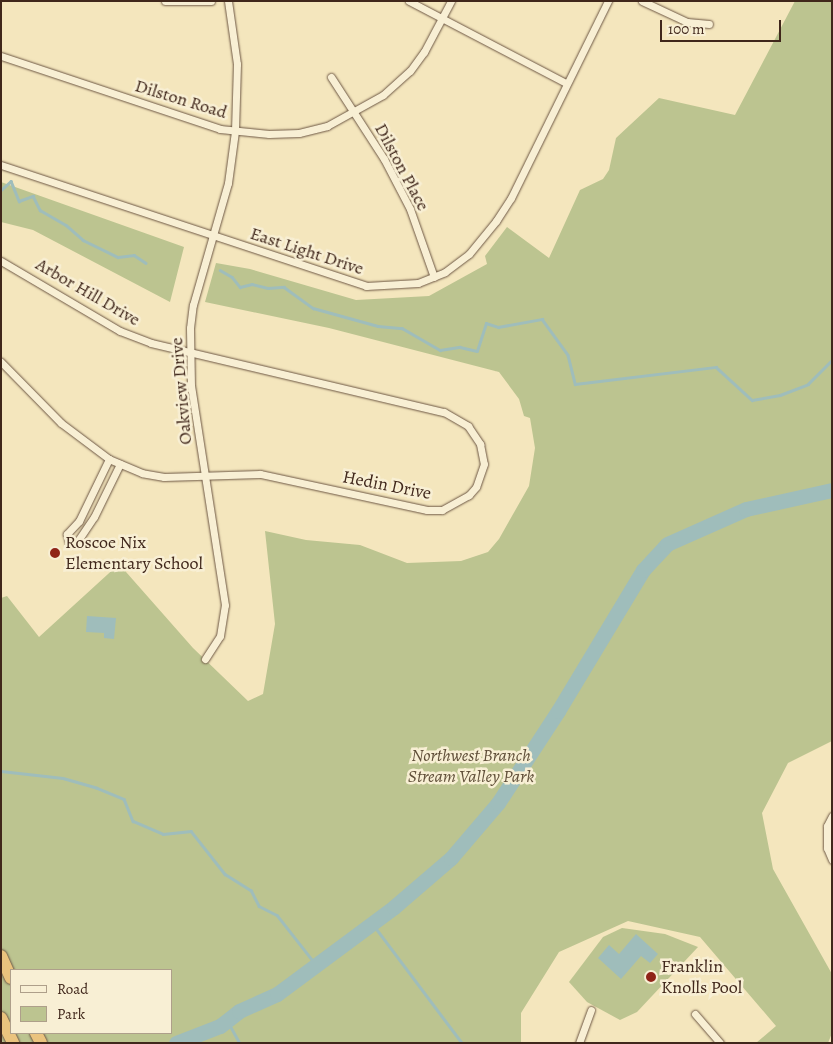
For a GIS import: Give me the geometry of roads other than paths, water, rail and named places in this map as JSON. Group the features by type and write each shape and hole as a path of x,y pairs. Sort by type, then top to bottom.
{"highway":[{"path":"1,956 10,976"},
{"path":"1,1018 13,1043"}],"street":[{"path":"165,1 211,1"},
{"name":"Oakview Drive","path":"205,659 220,636 225,605 191,386 190,352 194,305 228,183 235,131 237,64 228,1"},
{"path":"409,1 566,83"},
{"name":"Dilston Road","path":"1,56 202,124 235,131 299,133 327,126 355,113 383,95 410,71 451,1"},
{"name":"East Light Drive","path":"1,165 366,286 403,286 434,277 469,254 496,221 511,198 608,1"},
{"path":"642,1 686,22 709,24"},
{"name":"Dilston Place","path":"331,77 355,113 410,209 434,277"},
{"name":"Arbor Hill Drive","path":"1,261 120,331 190,352"},
{"name":"Hedin Drive","path":"1,362 61,423 109,458 120,464 164,478 260,474 427,510 442,510 469,495 476,487 484,464 480,444 468,426 444,412 190,352"},
{"path":"109,458 79,521 67,534 69,543 77,542 94,518 120,464"},
{"path":"832,816 827,826 827,848 832,860"},
{"path":"579,1043 592,1010"},
{"path":"695,1014 720,1043"}],"water":[{"path":"87,616 116,618 114,639 104,638 104,633 86,632"},
{"path":"636,934 658,954 650,963 641,956 621,979 598,958 609,945 619,954"}],"waterway":[{"path":"1,190 11,181 19,201 33,196 40,210 66,225 83,240 118,257 134,255 146,263"},
{"path":"220,270 232,277 240,287 252,284 268,288 284,287 313,308 378,326 402,328 440,350 460,347 477,351 486,323 498,327 542,319 568,355 575,384 716,367 752,400 780,395 808,384 832,360"},
{"path":"176,1043 220,1026 239,1011 277,994 394,907 451,858 498,803 558,711 643,570 667,544 746,509 832,490"},
{"path":"1,771 63,778 97,788 124,799 133,821 163,834 191,831 225,874 251,890 259,906 277,915 317,966"},
{"path":"372,923 462,1043"},
{"path":"227,1020 240,1043"}],"place":[{"name":"Roscoe Nix Elementary School","path":"55,553"},
{"name":"Franklin Knolls Pool","path":"651,977"}],"park label":[{"name":"Northwest Branch Stream Valley Park","path":"471,766"}]}
